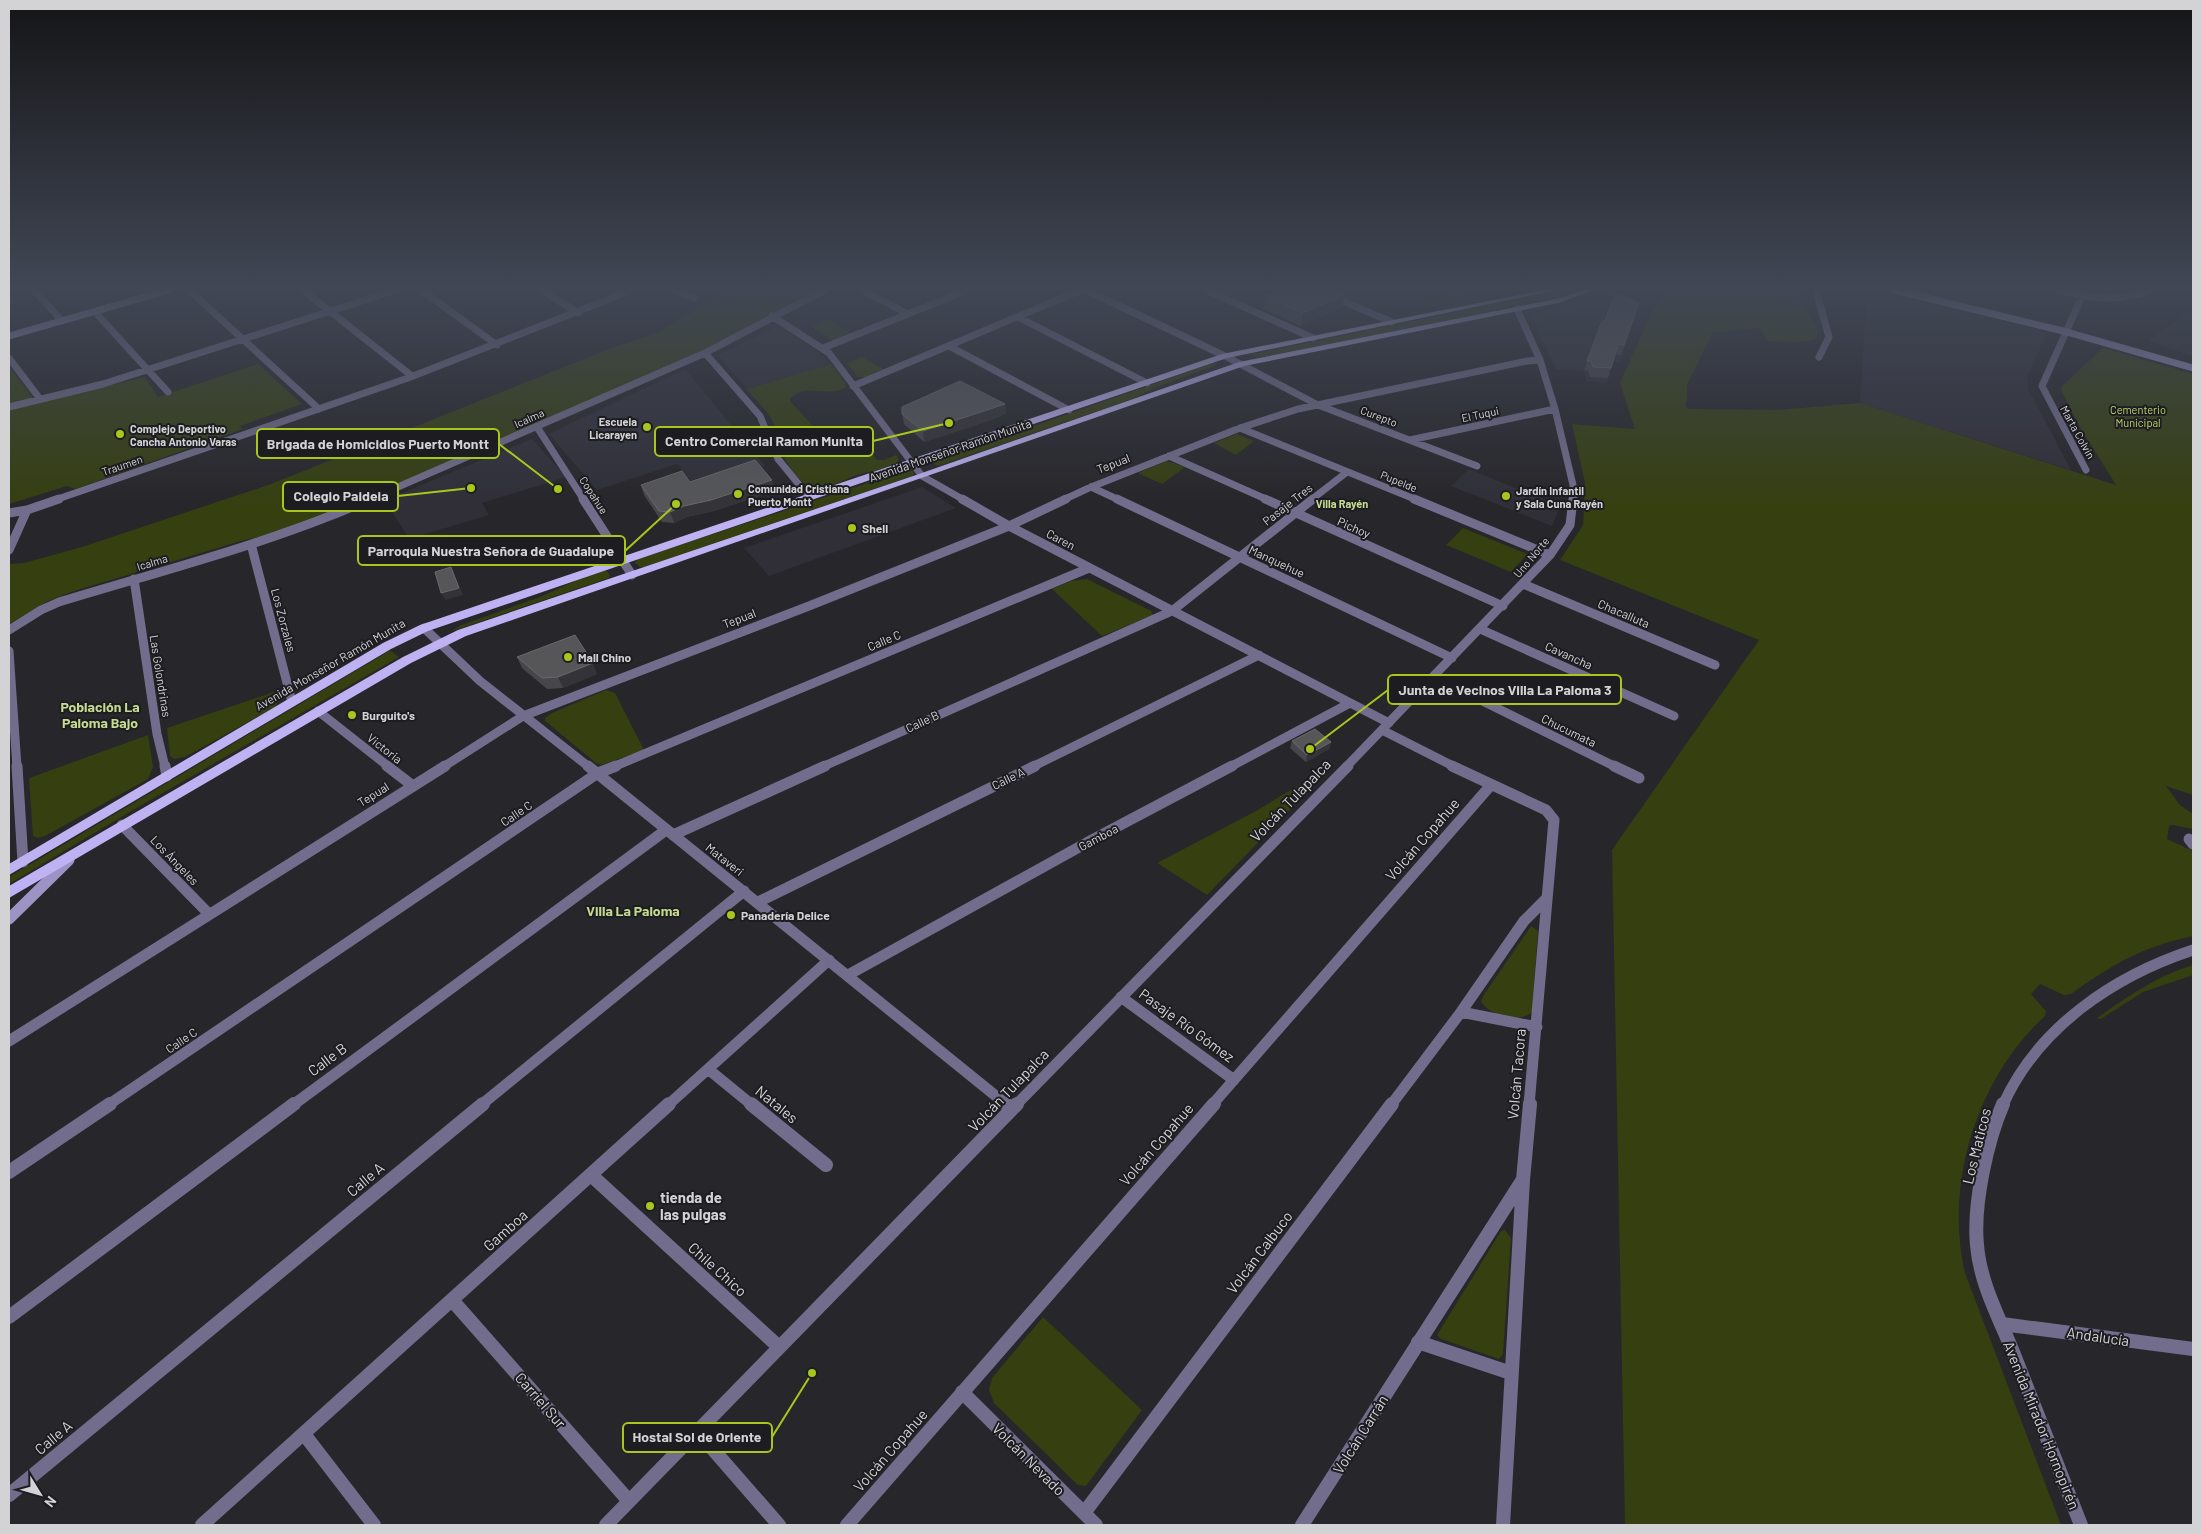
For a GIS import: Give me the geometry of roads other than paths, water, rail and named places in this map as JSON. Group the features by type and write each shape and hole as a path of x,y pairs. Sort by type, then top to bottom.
{"main road":[{"name":"Avenida Monseñor Ramón Munita","path":"9,870 388,646 424,628 912,464 1209,362"},
{"name":"Avenida Monseñor Ramón Munita","path":"9,892 438,643 478,627 922,476 1242,364 1254,362"},
{"path":"2176,362 2193,368"},
{"name":"Avenida Monseñor Ramón Munita","path":"9,919 79,850"}],"street":[{"path":"12,362 40,400"},
{"path":"139,362 168,392"},
{"path":"9,407 95,386 174,362"},
{"path":"266,362 319,409"},
{"path":"394,362 412,376"},
{"name":"Traumen","path":"9,513 27,510 452,362"},
{"name":"Icalma","path":"9,630 41,610 59,602 251,544 335,515 686,362"},
{"path":"712,362 760,416 778,459 810,498"},
{"name":"Caren","path":"834,362 922,476 1009,526 1350,703 1386,726"},
{"path":"853,386 912,362"},
{"path":"978,362 1069,410"},
{"path":"1105,362 1147,383"},
{"name":"Curepto","path":"1237,362 1318,404 1477,466"},
{"name":"Tepual","path":"9,1041 523,716 1009,526 1091,487 1240,428 1318,404 1523,362"},
{"name":"Uno Norte","path":"1434,677 1550,555 1570,524 1573,484 1555,409 1540,362"},
{"name":"Marta Colvin","path":"2053,362 2042,386 2086,470"},
{"name":"El Tuqui","path":"1410,440 1555,409"},
{"name":"Copahue","path":"537,427 632,575"},
{"name":"Pupelde","path":"1240,428 1550,555"},
{"name":"Pichoy","path":"1169,456 1503,606"},
{"name":"Pasaje Tres","path":"1172,611 1347,472"},
{"name":"Manquehue","path":"1091,487 1452,658"},
{"path":"9,550 27,510"},
{"name":"Los Zorzales","path":"251,544 292,702"},
{"name":"Calle C","path":"9,1172 598,773 1089,568"},
{"name":"Las Golondrinas","path":"134,579 158,734 167,776"},
{"name":"Chacalluta","path":"1523,584 1714,665"},
{"name":"Calle B","path":"9,1317 377,1042 669,832 1172,611"},
{"name":"Mataveri","path":"424,628 438,643 523,716 598,773 1012,1108"},
{"name":"Cavancha","path":"1480,629 1674,716"},
{"path":"9,651 23,862"},
{"name":"Calle A","path":"758,902 1259,656"},
{"name":"Volcán Tulapalca","path":"606,1525 1434,677"},
{"name":"Chucumata","path":"1434,677 1639,778"},
{"name":"Gamboa","path":"848,975 1090,841 1350,703"},
{"name":"Victoria","path":"318,711 413,786"},
{"name":"Volcán Tacora","path":"1386,726 1491,785 1546,810 1553,817 1554,823 1523,1180 1503,1525"},
{"name":"Volcán Copahue","path":"847,1525 1491,785"},
{"name":"Los Ángeles","path":"122,825 210,914"},
{"name":"Calle A","path":"9,1495 427,1149 744,891"},
{"name":"Volcán Calbuco","path":"1084,1513 1461,1012 1524,921 1546,899"},
{"name":"Los Maticos","path":"2002,1324 1982,1268 1977,1247 1977,1225 1984,1167 1992,1135 2004,1103 2038,1050 2090,1002 2147,968 2193,950"},
{"name":"Gamboa","path":"202,1525 829,960"},
{"name":"Pasaje Río Gómez","path":"1121,997 1234,1080"},
{"path":"1461,1012 1537,1027"},
{"name":"Natales","path":"708,1069 826,1165"},
{"name":"Chile Chico","path":"591,1175 779,1347"},
{"name":"Volcán Carrán","path":"1302,1525 1523,1180"},
{"name":"Carriel Sur","path":"452,1300 629,1501"},
{"name":"Andalucía","path":"2002,1324 2193,1349"},
{"name":"Avenida Mirador Hornopirén","path":"2002,1324 2081,1525"},
{"path":"1418,1342 1511,1373"},
{"name":"Volcán Nevado","path":"962,1392 1096,1525"},
{"path":"697,1431 779,1525"},
{"path":"304,1434 374,1525"}],"place":[{"name":"Centro Comercial Ramon Munita","path":"949,423"},
{"name":"Escuela Licarayen","path":"647,427"},
{"name":"Complejo Deportivo Cancha Antonio Varas","path":"120,434"},
{"name":"Colegio Paideia","path":"471,488"},
{"name":"Brigada de Homicidios Puerto Montt","path":"558,489"},
{"name":"Comunidad Cristiana Puerto Montt","path":"738,494"},
{"name":"Jardín Infantil y Sala Cuna Rayén","path":"1506,496"},
{"name":"Parroquia Nuestra Señora de Guadalupe","path":"676,504"},
{"name":"Shell","path":"852,528"},
{"name":"Mall Chino","path":"568,657"},
{"name":"Burguito's","path":"352,715"},
{"name":"Junta de Vecinos Villa La Paloma 3","path":"1310,749"},
{"name":"Panadería Delice","path":"731,915"},
{"name":"tienda de las pulgas","path":"650,1206"},
{"name":"Hostal Sol de Oriente","path":"812,1373"}],"district":[{"name":"Villa Rayén","path":"1342,503"},
{"name":"Población La Paloma Bajo","path":"100,714"},
{"name":"Villa La Paloma","path":"633,910"}],"park label":[{"name":"Cementerio Municipal","path":"2138,415"}]}
